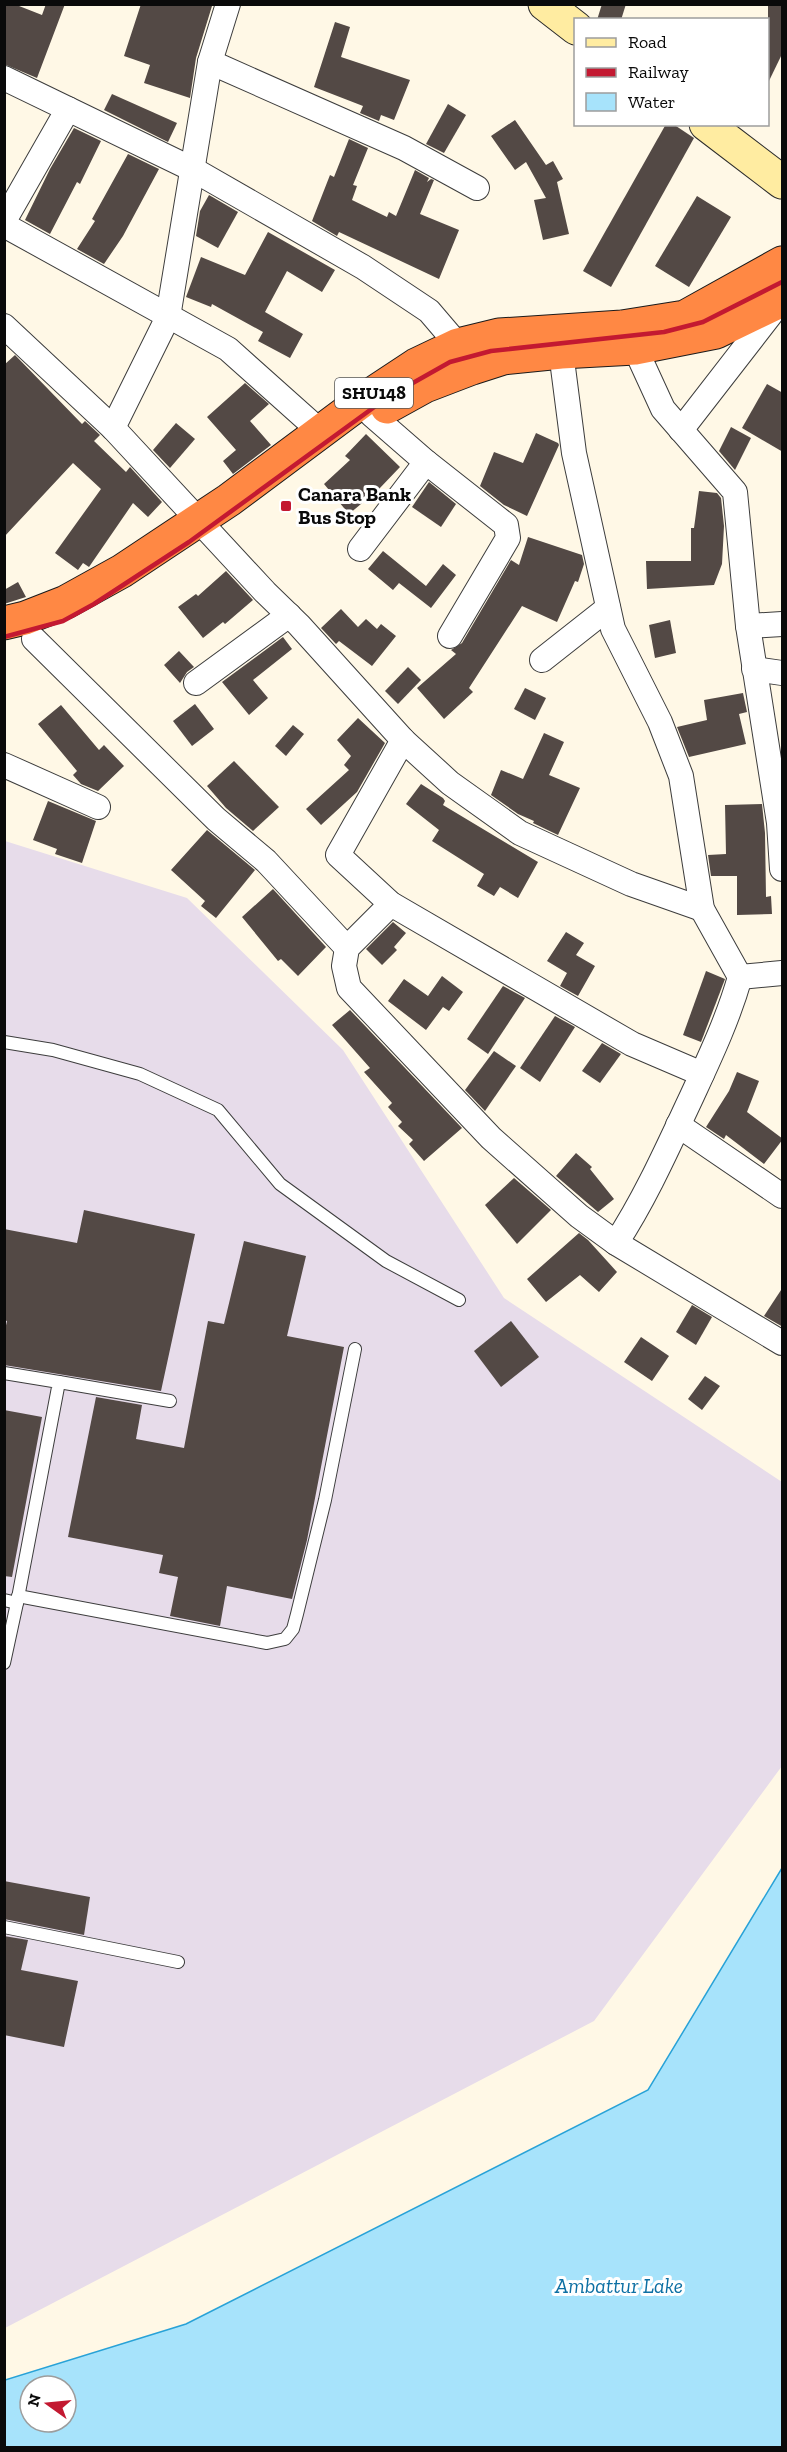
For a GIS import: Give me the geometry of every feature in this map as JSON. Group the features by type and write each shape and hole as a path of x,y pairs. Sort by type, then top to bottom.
{"highway":[{"name":"SHU148","path":"4,623 25,618 66,602 206,527 366,398 416,365 458,345 499,335 622,327 686,316 783,263"},
{"name":"SHU148","path":"19,642 76,622 206,527 372,415 425,386 503,358 635,348 716,332 782,300"}],"street":[{"path":"113,428 168,316 194,170 210,62 228,4"},
{"path":"545,4 574,26"},
{"path":"210,62 404,148 477,188"},
{"path":"4,78 194,170 363,267 429,311 458,345"},
{"path":"69,109 4,223 228,349 322,433"},
{"path":"709,126 783,182"},
{"path":"681,430 782,300"},
{"path":"4,326 113,428 403,740 450,783 520,832 631,884 702,909"},
{"path":"635,348 663,408 735,492 748,626 779,823 782,859"},
{"path":"561,352 574,453 613,629 660,722 681,776 702,909 740,977 731,1011 702,1074 641,1204 616,1243"},
{"path":"372,415 426,462 506,525 508,538 450,636"},
{"path":"360,549 426,462"},
{"path":"542,660 608,608"},
{"path":"196,683 289,615"},
{"path":"748,626 783,624"},
{"path":"19,642 266,861 347,948"},
{"path":"754,669 783,673"},
{"path":"403,740 338,855 391,904 632,1044 702,1074"},
{"path":"4,765 98,807"},
{"path":"391,904 347,948 344,966 349,988 491,1138 579,1216 616,1243 783,1343"},
{"path":"740,977 783,973"},
{"path":"678,1125 783,1196"}],"lane":[{"path":"4,1042 53,1050 140,1074 218,1110 280,1184 386,1261 459,1300"},
{"path":"13,1600 267,1643 285,1639 293,1629 326,1500 355,1349"},
{"path":"4,1373 170,1401"},
{"path":"4,1663 13,1600 59,1382"},
{"path":"4,1927 178,1962"}],"shaded area":[{"path":"5,841 187,898 343,1050 504,1298 782,1482 782,1766 594,2021 5,2328"}],"water":[{"name":"Ambattur Lake","path":"782,1868 782,2447 5,2447 5,2380 18,2376 18,2434 78,2434 78,2374 24,2374 186,2324 648,2090"}],"building":[{"path":"4,4 14,4 42,15 46,4 65,4 37,78 4,64"},
{"path":"141,4 207,4 212,6 196,58 190,98 144,83 150,65 124,56"},
{"path":"602,4 626,4 622,18 598,18"},
{"path":"768,4 783,4 783,52 769,81 769,18"},
{"path":"335,22 350,27 341,57 410,80 394,120 381,115 379,121 360,113 363,106 314,87"},
{"path":"112,94 177,123 168,142 104,110"},
{"path":"448,104 466,115 444,153 426,144"},
{"path":"515,120 546,165 553,161 563,179 557,182 569,234 543,240 534,200 546,198 526,162 515,170 491,136"},
{"path":"665,126 676,126 694,138 611,287 583,271"},
{"path":"74,128 101,141 80,184 77,182 50,234 25,220 50,169"},
{"path":"349,139 368,148 353,185 357,186 352,200 387,217 389,212 396,216 415,170 429,178 427,182 434,180 420,214 459,230 439,279 339,232 337,236 312,221 330,175 334,177"},
{"path":"128,154 159,169 123,236 104,264 77,249 95,221 92,219"},
{"path":"209,195 238,212 218,248 196,236 200,211"},
{"path":"697,196 731,217 689,287 655,266"},
{"path":"268,232 335,270 322,292 287,271 265,312 303,334 290,358 258,341 263,332 212,304 211,307 186,297 201,257 245,275"},
{"path":"15,355 82,424 85,421 100,435 94,441 126,472 130,467 162,502 148,517 133,503 89,567 83,563 78,570 55,553 101,489 73,463 4,537 4,365"},
{"path":"245,383 269,404 250,421 271,445 233,474 223,461 236,450 207,417"},
{"path":"767,384 783,393 783,452 742,428"},
{"path":"176,423 195,439 170,468 153,450"},
{"path":"731,427 751,438 735,470 719,451"},
{"path":"536,433 559,445 527,516 504,505 480,486 494,452 523,463"},
{"path":"366,434 400,467 379,489 349,514 324,484 350,460 345,456"},
{"path":"429,482 456,504 441,527 412,507"},
{"path":"699,491 717,493 721,498 724,526 722,564 714,585 647,589 646,561 691,561 691,528 694,528"},
{"path":"528,537 582,555 584,564 578,582 575,581 557,622 522,606 469,688 473,692 444,719 417,688 456,654 451,650 462,643 511,560 519,565"},
{"path":"383,551 426,586 443,564 456,575 431,608 399,583 393,590 368,569"},
{"path":"226,571 253,600 225,624 223,622 203,638 178,607 196,594 198,596"},
{"path":"18,582 26,597 4,604 4,590"},
{"path":"341,609 358,627 366,619 377,629 381,624 396,636 372,666 339,641 336,644 321,628"},
{"path":"670,620 676,653 655,658 649,625"},
{"path":"283,637 292,649 253,680 268,698 249,715 222,682"},
{"path":"179,651 194,667 187,672 180,683 164,665"},
{"path":"408,667 421,680 398,704 385,691"},
{"path":"525,688 546,698 535,720 514,709"},
{"path":"743,693 747,712 739,714 746,744 689,757 677,727 707,720 704,700"},
{"path":"195,704 214,729 192,746 173,721"},
{"path":"61,705 99,750 104,745 124,766 98,791 81,784 73,775 77,771 38,724"},
{"path":"358,718 385,743 357,792 321,825 306,809 349,770 344,765 351,756 337,740"},
{"path":"293,725 304,734 286,756 275,746"},
{"path":"544,733 564,742 549,775 580,788 558,835 533,823 534,821 518,814 491,795 501,770 523,779"},
{"path":"234,761 279,807 253,831 226,808 207,786"},
{"path":"421,784 443,798 445,801 443,805 538,862 518,898 500,887 494,896 477,886 484,874 432,841 439,830 406,804"},
{"path":"48,801 96,821 82,863 55,854 57,849 33,840"},
{"path":"762,804 766,897 771,896 772,914 737,915 737,876 711,876 708,855 726,854 725,805"},
{"path":"207,830 255,870 216,918 201,906 205,901 171,870"},
{"path":"273,889 326,947 298,976 281,959 278,961 242,917"},
{"path":"393,922 406,933 394,947 397,950 382,965 366,949"},
{"path":"566,932 584,943 576,955 595,966 578,996 560,986 567,973 547,961"},
{"path":"706,971 725,979 701,1042 683,1035"},
{"path":"442,976 463,992 449,1011 443,1007 426,1030 388,1001 404,979 428,996"},
{"path":"503,986 525,998 488,1054 467,1039"},
{"path":"350,1010 462,1128 424,1161 409,1144 413,1140 398,1126 402,1122 388,1107 392,1103 364,1072 370,1068 332,1025"},
{"path":"555,1016 575,1027 540,1082 520,1068"},
{"path":"602,1043 621,1054 600,1083 582,1071"},
{"path":"494,1051 516,1066 485,1111 465,1090"},
{"path":"737,1072 759,1081 747,1112 783,1139 764,1164 726,1135 724,1139 706,1127 729,1091"},
{"path":"576,1153 592,1167 590,1169 614,1199 598,1212 556,1176"},
{"path":"514,1178 551,1210 517,1244 485,1205"},
{"path":"84,1210 195,1234 161,1391 4,1365 4,1334 7,1321 4,1320 4,1229 77,1243"},
{"path":"579,1233 617,1272 599,1292 580,1275 546,1302 527,1279"},
{"path":"244,1241 306,1256 287,1336 344,1347 307,1540 292,1599 227,1586 220,1626 170,1616 178,1577 159,1573 163,1555 68,1537 96,1397 142,1405 136,1439 184,1448 208,1321 224,1324"},
{"path":"783,1287 783,1327 764,1316"},
{"path":"692,1305 712,1317 696,1345 676,1332"},
{"path":"511,1321 539,1357 501,1387 474,1351"},
{"path":"641,1337 669,1356 652,1381 624,1362"},
{"path":"705,1376 720,1386 702,1410 688,1399"},
{"path":"4,1410 42,1417 12,1577 4,1576"},
{"path":"4,1881 90,1897 84,1935 4,1919"},
{"path":"4,1936 28,1940 21,1970 78,1981 64,2047 4,2035"}],"railway":[{"path":"4,637 63,621 94,604 189,542 388,397 450,362 491,351 664,332 703,322 782,282"}],"place":[{"name":"Canara Bank Bus Stop","path":"286,506"}]}
